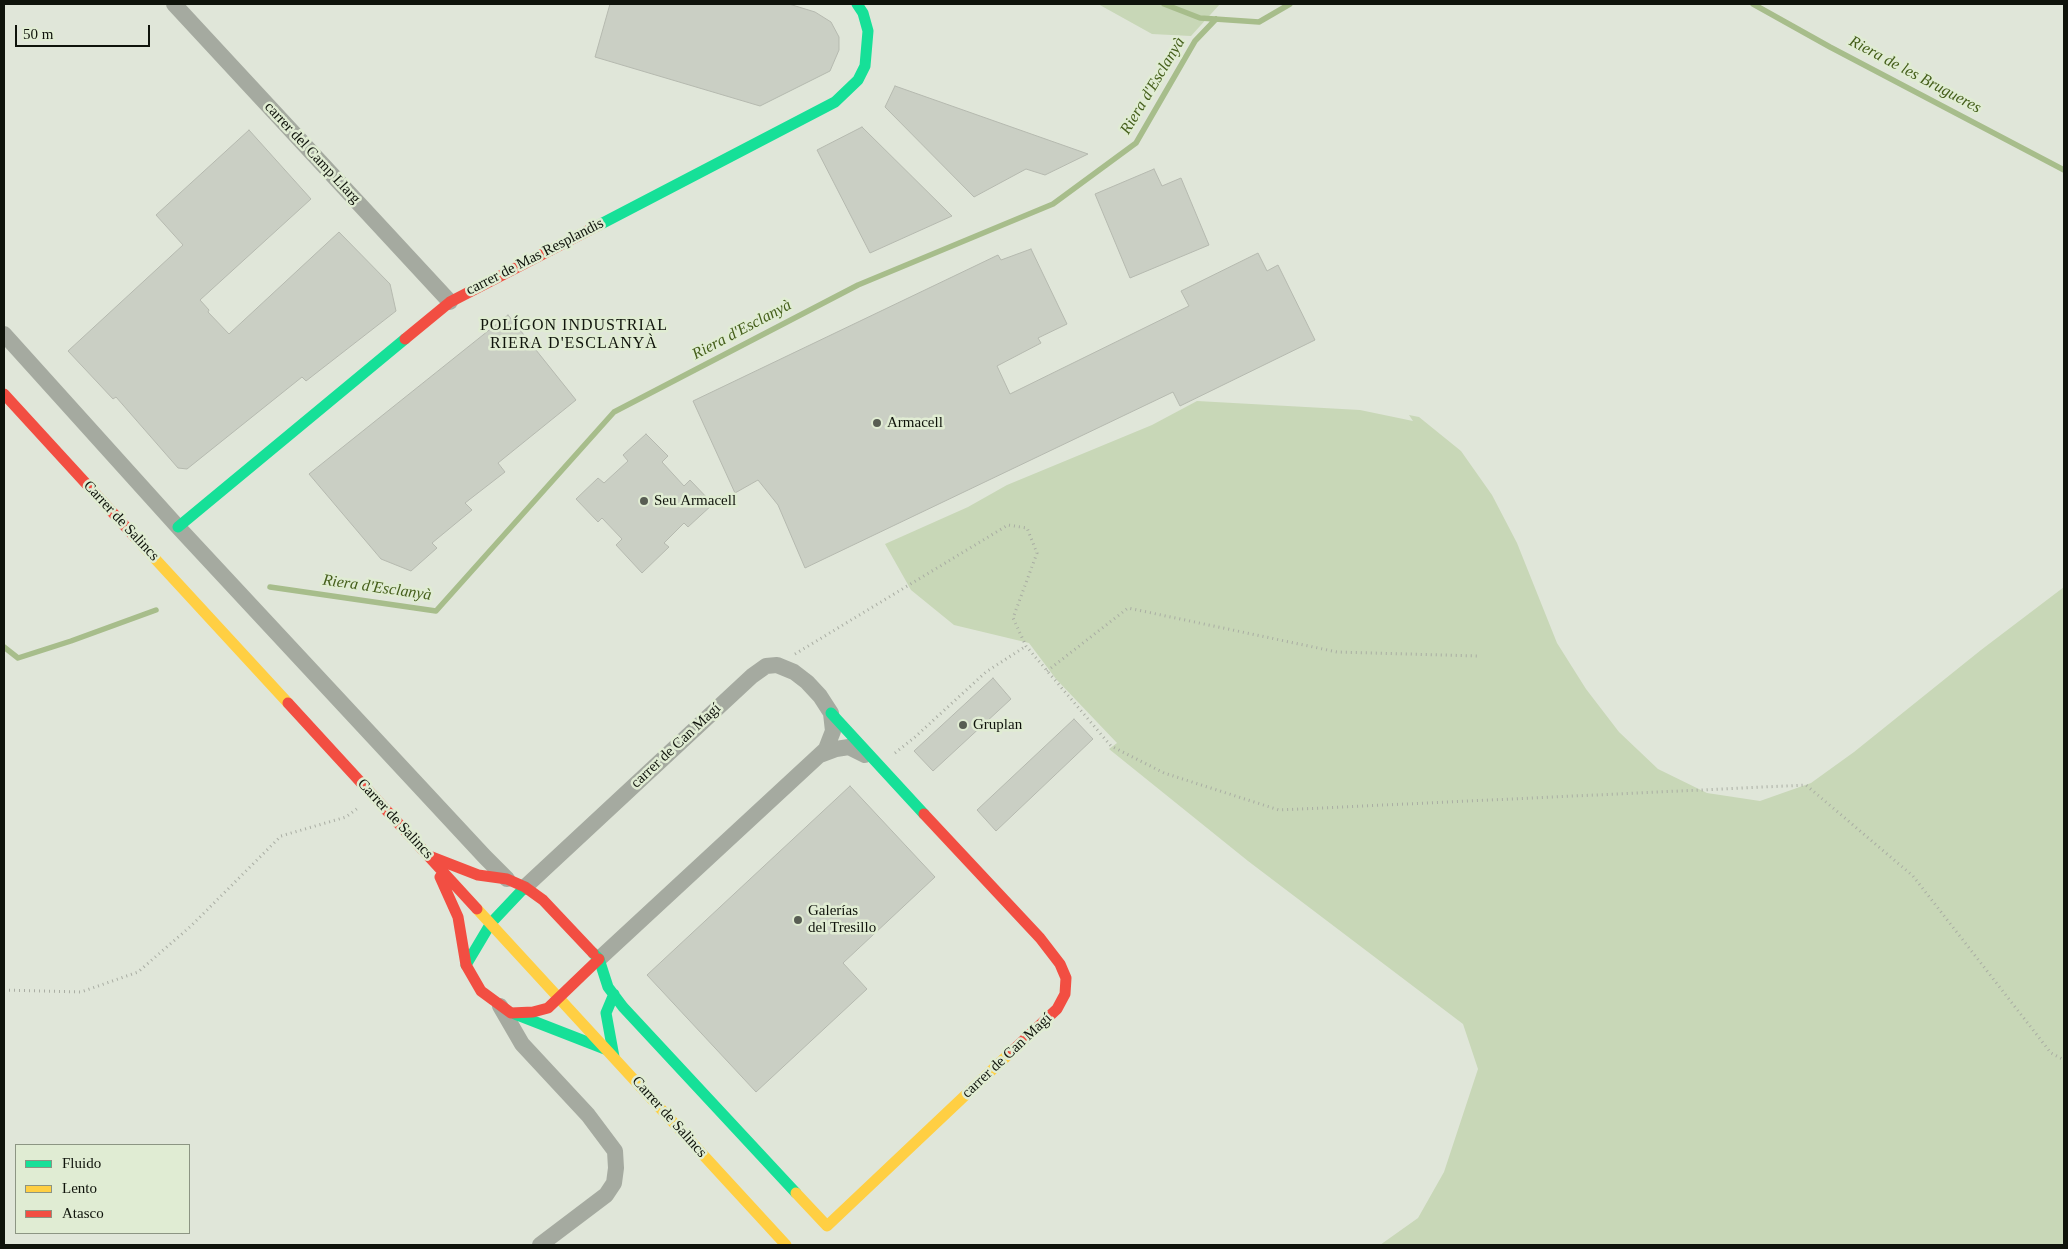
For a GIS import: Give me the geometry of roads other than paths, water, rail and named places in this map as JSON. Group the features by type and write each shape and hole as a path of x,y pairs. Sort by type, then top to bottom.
{"main road":[{"name":"carrer de Mas Resplandis","path":"178,527 450,302 835,102 858,80 865,66 868,31 863,13 857,4"},
{"name":"Carrer de Salincs","path":"4,394 786,1245"},
{"name":"carrer de Can Magí","path":"614,994 827,1226 1057,1009 1065,994 1066,978 1060,964 1040,938 831,713"},
{"path":"430,856 478,875 507,878 525,886 543,900 582,944 599,960 608,987 614,994 606,1013 610,1053 505,1009 481,991 466,965 458,917 430,856"},
{"path":"466,965 491,923 525,886"},
{"path":"505,1009 533,1012 548,1008 599,960"}],"street":[{"name":"carrer del Camp Llarg","path":"174,4 450,302"},
{"path":"4,334 178,527 485,857 507,878"},
{"name":"carrer de Can Magí","path":"525,886 752,676 766,666 777,665 794,672 807,682 820,696 831,713 833,732 826,749 599,960"},
{"name":"carrer de Can Magí","path":"820,754 848,747 874,761"},
{"path":"505,1009 522,1044 588,1115 615,1151 616,1168 614,1183 606,1195 540,1245"}],"waterway":[{"name":"Riera de les Brugueres","path":"1164,4 1200,18 1259,22 1290,4"},
{"name":"Riera de les Brugueres","path":"1753,4 1830,47 2064,170"},
{"name":"Riera d'Esclanyà","path":"270,587 436,611 614,412 858,285 1053,204 1136,143 1195,41 1216,19"},
{"name":"Riera d'Esclanyà","path":"4,647 18,658 156,610"}],"place":[{"name":"Armacell","path":"877,423"},
{"name":"Seu Armacell","path":"644,501"},
{"name":"Gruplan","path":"963,725"},
{"name":"Galerías del Tresillo","path":"798,920"}],"district":[{"name":"POLÍGON INDUSTRIAL RIERA D'ESCLANYÀ","path":"574,335"}]}
